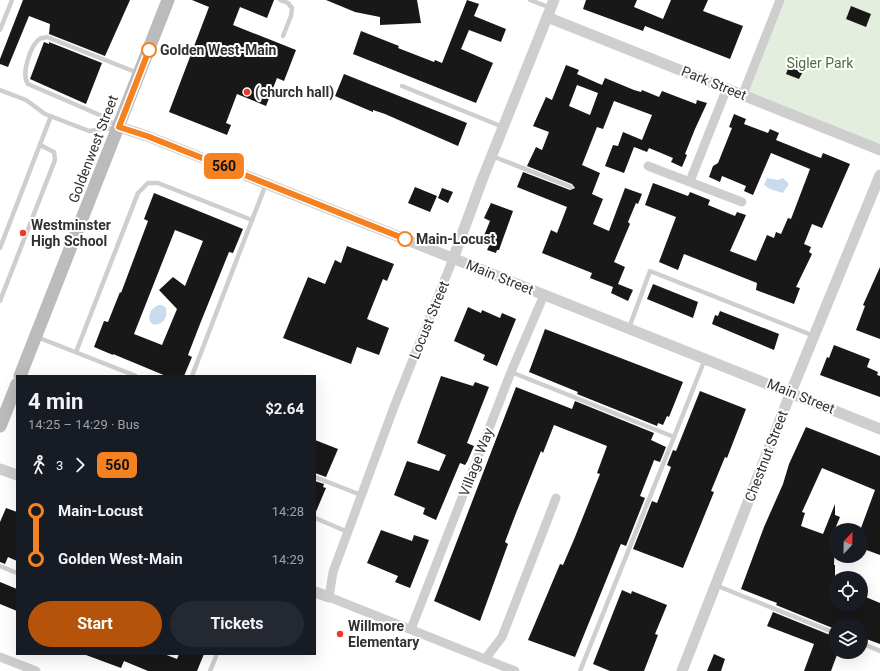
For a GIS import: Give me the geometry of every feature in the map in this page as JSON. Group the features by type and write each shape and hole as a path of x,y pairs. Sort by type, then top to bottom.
{"main road":[{"name":"Goldenwest Street","path":"20,375 168,0"},
{"path":"0,426 16,386"}],"street":[{"path":"743,94 780,0"},
{"name":"Park Street","path":"550,8 727,88 880,150"},
{"name":"Locust Street","path":"329,597 333,572 361,496 550,8"},
{"path":"690,181 727,88"},
{"name":"Main Street","path":"119,127 147,136 791,392 880,429"},
{"path":"648,166 742,202"},
{"name":"Chestnut Street","path":"682,671 791,392 880,176"},
{"name":"Village Way","path":"410,629 511,372 544,295"},
{"path":"0,468 16,475"},
{"path":"485,659 502,637 556,498"},
{"path":"316,592 516,671"},
{"path":"0,656 36,671"}],"lane":[{"path":"0,30 12,0"},
{"path":"280,0 288,3 292,8 291,16 283,36"},
{"path":"530,0 550,8"},
{"path":"119,127 102,116 28,84 25,80 24,70 34,45 40,38 47,37 140,74"},
{"path":"402,86 503,127"},
{"path":"0,90 26,100 51,116 89,131 119,127"},
{"path":"0,248 51,116"},
{"path":"0,301 55,160 54,152 40,145"},
{"path":"492,156 571,186"},
{"path":"76,352 138,193 144,185 152,182 158,183 252,220"},
{"path":"192,375 266,184"},
{"path":"629,328 650,272 814,336"},
{"path":"36,337 134,375"},
{"path":"580,671 705,358"},
{"path":"511,372 674,437"},
{"path":"316,477 361,496"},
{"path":"316,518 348,532"},
{"path":"0,566 16,573"},
{"path":"715,585 828,630"},
{"path":"868,646 880,651"},
{"path":"210,671 217,655"}],"green space":[{"name":"Sigler Park","path":"782,0 880,0 880,151 743,96"}],"water":[{"path":"767,178 778,180 783,178 789,184 783,193 770,189 764,185"},
{"path":"158,305 162,305 166,308 166,317 163,322 154,325 150,322 150,314"}],"building":[{"path":"23,0 130,0 105,56 49,34 50,24 29,16 8,67 0,64 0,59"},
{"path":"192,0 274,0 267,18 240,7 233,25 296,50 284,81 277,78 266,106 237,94 226,123 231,125 227,135 169,112 209,7"},
{"path":"326,0 417,0 421,23 380,25 380,17 355,12"},
{"path":"467,0 479,4 474,16 506,29 501,42 469,30 461,49 493,63 476,103 353,54 361,31 399,46 398,48 434,62 435,60 442,63"},
{"path":"586,0 637,0 634,7 663,19 671,0 708,0 703,11 743,26 730,59 645,26 643,31 583,9"},
{"path":"851,6 871,14 866,27 846,19"},
{"path":"44,42 49,44 49,42 102,63 86,104 30,79"},
{"path":"793,56 808,62 799,79 786,74"},
{"path":"566,65 579,70 577,74 602,85 605,78 634,90 641,92 642,90 659,97 662,91 696,104 697,100 707,103 685,154 687,155 682,167 671,162 673,158 649,148 647,152 634,147 624,173 605,166 613,145 618,146 623,132 642,140 652,115 614,101 603,129 597,127 582,165 600,173 592,194 603,199 593,224 609,231 625,188 642,194 638,204 636,203 628,222 630,224 614,262 625,267 618,284 633,290 628,301 611,293 613,287 590,278 592,273 542,253 551,230 557,233 567,207 517,187 523,172 570,190 575,188 572,184 527,166 536,147 542,150 549,132 533,126 546,97 552,100","holes":["577,85 598,93 590,115 569,106"]},
{"path":"344,74 467,123 458,146 385,114 373,110 373,112 335,96"},
{"path":"734,114 746,119 744,124 768,133 770,129 779,133 776,140 821,158 823,153 850,164 822,228 812,224 804,244 811,247 809,252 812,254 796,287 800,288 794,304 756,290 757,283 684,254 678,270 659,262 676,217 645,205 653,183 688,196 690,192 710,200 708,205 735,216 737,212 746,215 730,251 756,261 767,235 774,238 776,232 781,234 788,218 791,219 810,169 771,153 753,195 744,191 746,186 722,176 720,182 709,177 713,166 718,163 732,128 729,127"},
{"path":"415,187 437,196 430,212 408,203"},
{"path":"442,188 453,192 448,203 438,198"},
{"path":"154,193 243,229 233,253 229,252 200,324 188,355 192,357 184,375 164,375 94,347 104,321 108,322 120,292 121,293 148,221 144,219","holes":["175,230 203,241 185,286 173,277 159,290 177,309 162,345 134,334"]},
{"path":"491,203 513,211 499,250 497,250 496,253 487,250 489,246 481,243 490,221 484,218"},
{"path":"347,246 394,264 387,281 383,279 367,319 389,328 379,355 357,347 351,364 283,338 308,277 325,284 335,260 341,263"},
{"path":"880,267 880,339 856,330 865,306 863,305"},
{"path":"653,284 698,302 693,318 647,299"},
{"path":"468,307 481,313 482,310 500,318 502,313 516,319 497,366 483,360 485,355 454,341"},
{"path":"720,311 779,334 774,350 712,324 715,315 718,316"},
{"path":"545,329 683,382 669,417 667,416 663,425 658,423 657,426 577,394 578,392 529,372"},
{"path":"834,345 870,359 867,367 878,372 877,375 880,376 880,397 820,375 827,357 829,358"},
{"path":"441,376 473,386 475,382 489,387 467,443 474,446 465,465 460,463 436,520 423,514 425,508 394,495 407,461 439,471 446,455 417,443"},
{"path":"516,387 572,409 575,401 654,433 651,440 666,447 660,462 654,460 640,496 645,498 626,546 621,544 620,546 575,657 528,640 560,564 563,565 575,537 600,474 597,473 607,446 554,425 543,453 541,451 505,542 508,544 480,621 434,601"},
{"path":"700,391 746,409 727,458 725,457 711,491 714,492 683,568 633,549 652,501 657,503 671,467 667,465 673,450 676,451"},
{"path":"806,427 880,456 880,555 868,551 868,523 863,523 875,490 822,468 802,512 805,513 801,526 823,534 835,504 835,515 840,517 838,523 828,523 828,563 834,563 835,571 828,571 828,611 868,611 868,598 880,603 880,644 868,640 868,619 828,619 828,626 776,605 777,603 741,589 764,527 783,484 789,464"},
{"path":"316,440 338,449 326,477 316,473"},
{"path":"316,481 324,484 323,487 326,488 316,512"},
{"path":"6,508 16,512 16,561 8,557 5,564 0,562 0,522"},
{"path":"381,530 412,541 414,535 429,540 410,588 395,582 398,576 367,563"},
{"path":"0,582 16,589 16,611 0,604"},
{"path":"622,590 631,594 632,591 667,605 655,634 658,635 644,671 610,671 593,664"},
{"path":"773,612 828,634 828,659 835,659 831,671 804,671 814,644 767,626"},
{"path":"714,654 725,659 721,671 707,671"},
{"path":"86,655 167,655 177,659 179,655 204,655 197,671 148,671 124,661 121,668"}],"bus line":[{"name":"560","path":"149,50 119,127 147,136 405,239"}],"place":[{"name":"Golden West-Main","path":"149,50"},
{"name":"(church hall)","path":"247,92"},
{"name":"Westminster High School","path":"23,233"},
{"name":"Main-Locust","path":"405,239"},
{"name":"Willmore Elementary","path":"340,634"}]}
